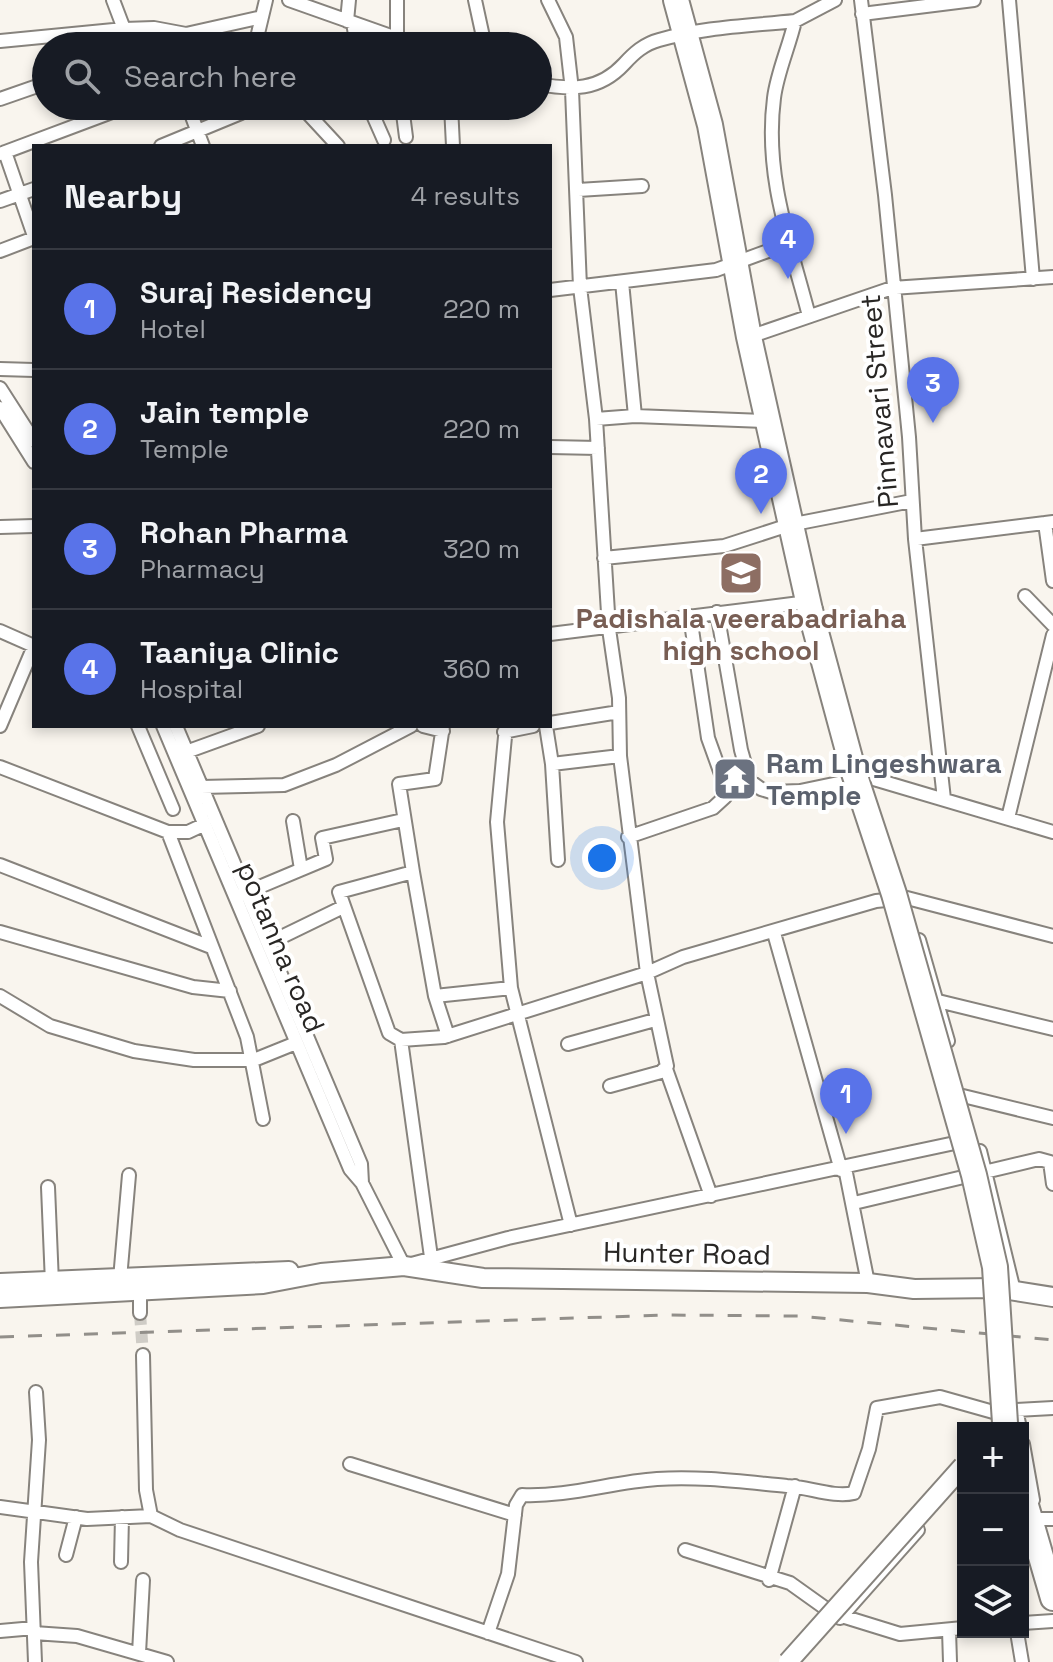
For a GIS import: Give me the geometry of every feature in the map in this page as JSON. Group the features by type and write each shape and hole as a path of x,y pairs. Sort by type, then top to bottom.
{"highway":[{"path":"676,0 710,125 749,337 809,606 854,773 894,894 974,1175 995,1267 1011,1419"},
{"path":"1029,1516 1053,1598"}],"street":[{"path":"113,0 123,32"},
{"path":"258,32 266,0"},
{"path":"349,0 353,32"},
{"path":"395,32 397,0"},
{"path":"475,0 482,32"},
{"path":"548,0 566,37 572,90 580,287 596,419 609,629 619,712 628,837 647,973 666,1069 711,1196"},
{"path":"552,86 572,90 603,82 634,52 657,40 718,26 795,21 835,0"},
{"name":"Pinnavari Street","path":"861,0 944,799"},
{"path":"862,14 974,0"},
{"path":"1009,0 1033,279"},
{"path":"294,1 376,32"},
{"path":"195,32 262,17"},
{"path":"795,21 774,95 770,152 780,215 809,316"},
{"path":"68,32 121,25 175,32"},
{"path":"0,41 32,37"},
{"path":"0,99 32,88"},
{"path":"32,231 2,153 90,120"},
{"path":"193,120 202,144"},
{"path":"167,144 226,120"},
{"path":"314,120 336,144"},
{"path":"375,120 384,140"},
{"path":"404,120 406,137"},
{"path":"452,120 453,144"},
{"path":"578,190 642,186"},
{"path":"0,201 32,190"},
{"path":"0,251 32,238"},
{"path":"552,290 735,265 790,243"},
{"path":"749,337 892,288 1053,277"},
{"path":"622,282 635,416"},
{"path":"0,369 32,370"},
{"path":"0,388 32,438"},
{"path":"0,408 32,459"},
{"path":"596,419 635,416 767,421"},
{"path":"552,447 598,448"},
{"path":"604,558 724,546 789,525 912,501"},
{"path":"915,539 1049,523 1053,581"},
{"path":"0,527 32,526"},
{"path":"1025,596 1053,625"},
{"path":"552,634 609,629 717,612 809,606"},
{"path":"717,612 750,781 771,792 800,791 867,777 1053,832"},
{"path":"628,837 713,808 725,797 726,788 708,738 690,616"},
{"path":"0,631 32,645"},
{"path":"1008,818 1053,635"},
{"path":"0,726 32,651"},
{"path":"552,723 619,712"},
{"path":"139,728 173,809"},
{"name":"potanna road","path":"164,728 196,829 269,943 361,1164 362,1183"},
{"name":"potanna road","path":"177,728 239,895 289,1047 350,1169 362,1183 399,1266"},
{"path":"201,787 284,785 336,765 407,728"},
{"path":"548,728 558,860"},
{"path":"443,729 435,779 399,784 435,996 448,1036"},
{"path":"505,729 497,822 511,988 571,1225"},
{"path":"186,752 241,730"},
{"path":"552,764 620,756"},
{"path":"0,767 168,832 196,829"},
{"path":"867,777 938,1001 986,1172 1014,1291"},
{"path":"239,895 326,859 322,838 403,820"},
{"path":"293,821 301,869"},
{"path":"168,832 254,1060 263,1119"},
{"path":"0,865 211,947"},
{"path":"413,872 339,892 389,1033 401,1040 448,1036 647,973 683,957 876,901 907,898 1053,936"},
{"path":"269,943 343,907"},
{"path":"0,932 193,987 230,991"},
{"path":"774,933 854,1203 868,1283"},
{"path":"435,996 511,988"},
{"path":"0,996 50,1026 134,1051 194,1060 254,1060 289,1047"},
{"path":"938,1001 1053,1029"},
{"path":"568,1044 655,1020"},
{"path":"401,1040 431,1257"},
{"path":"610,1086 666,1069"},
{"path":"963,1096 1053,1118"},
{"path":"399,1266 571,1225 976,1138"},
{"path":"854,1203 1044,1159 1050,1162 1053,1184"},
{"path":"120,1279 129,1175"},
{"path":"48,1187 52,1283"},
{"name":"Hunter Road","path":"0,1298 140,1293 263,1284 321,1273 399,1266 483,1278 868,1283 914,1289 1014,1291 1053,1297"},
{"name":"Hunter Road","path":"0,1283 52,1283 264,1270 321,1273"},
{"path":"140,1293 140,1313"},
{"path":"143,1355 146,1490 151,1516"},
{"path":"35,1662 33,1512 39,1440 36,1392"},
{"path":"488,1633 508,1574 518,1498 522,1495 551,1495 656,1479 795,1486 846,1495 854,1493 869,1449 877,1408 940,1397 1011,1419 1053,1408"},
{"path":"350,1464 515,1515"},
{"path":"788,1662 957,1473"},
{"path":"1029,1480 1053,1581"},
{"path":"769,1580 795,1486"},
{"path":"800,1662 957,1486"},
{"path":"0,1507 76,1517 151,1516 180,1530 576,1662"},
{"path":"66,1555 76,1517"},
{"path":"121,1562 122,1517"},
{"path":"1036,1519 1053,1519"},
{"path":"685,1550 769,1580 790,1583 817,1604 842,1616 900,1634 957,1629"},
{"path":"139,1653 143,1580"},
{"path":"1029,1623 1053,1621"},
{"path":"949,1630 950,1662"},
{"path":"0,1631 77,1636 167,1662"},
{"path":"1018,1638 1022,1662"}],"tunnel":[{"path":"140,1313 143,1355"}],"railway":[{"path":"0,1337 667,1315 799,1316 1053,1340"}],"place":[{"name":"Taaniya Clinic","path":"788,279"},
{"name":"Rohan Pharma","path":"933,423"},
{"name":"Jain temple","path":"761,514"},
{"name":"Padishala veerabadriaha high school","path":"741,573"},
{"name":"Ram Lingeshwara Temple","path":"735,779"},
{"name":"Suraj Residency","path":"846,1134"}]}
